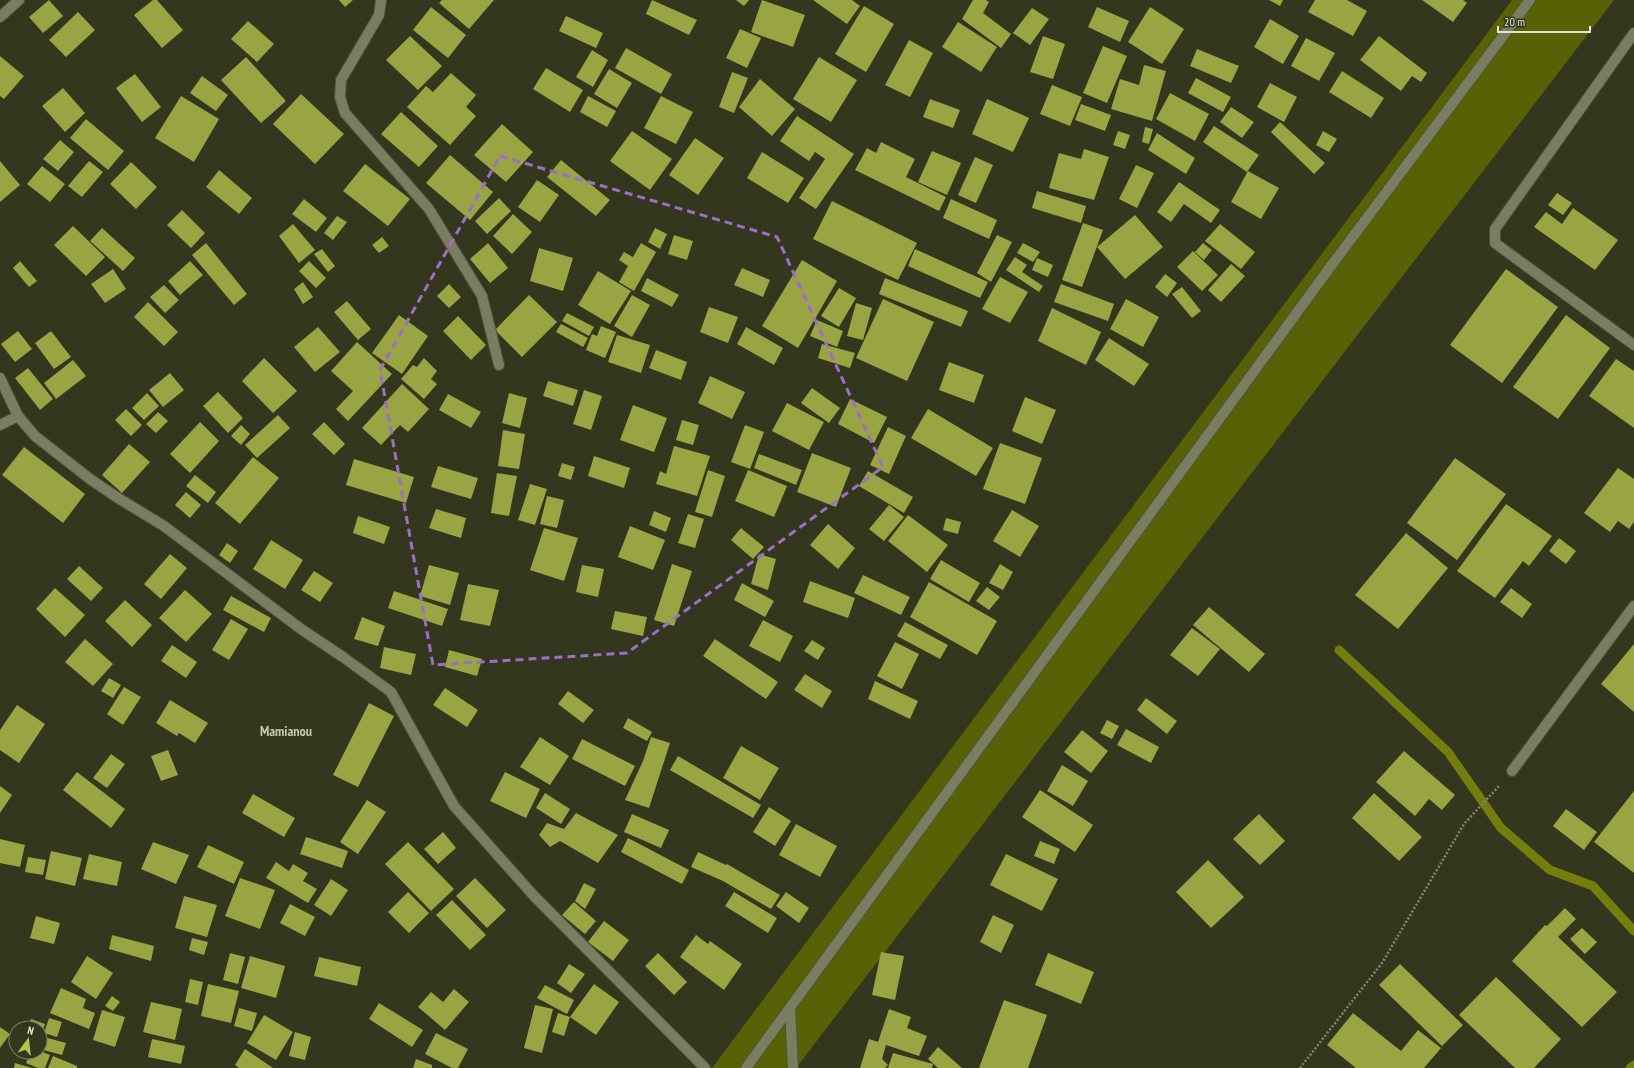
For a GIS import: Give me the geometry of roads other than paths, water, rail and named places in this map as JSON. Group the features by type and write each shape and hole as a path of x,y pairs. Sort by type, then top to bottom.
{"street":[{"path":"0,17 19,0"},
{"path":"381,0 379,15 341,80 340,97 345,113 429,209 482,296 499,365"},
{"path":"746,1068 1328,270 1530,0"},
{"path":"1634,33 1495,229 1495,243 1634,345"},
{"path":"0,378 18,416 35,436 90,479 164,526 301,629 343,656 391,692 454,806 535,897 705,1068"},
{"path":"0,425 18,416"},
{"path":"1512,771 1634,606"},
{"path":"790,1008 793,1068"}],"waterway":[{"path":"1339,650 1448,752 1501,828 1550,870 1593,886 1634,931"},
{"path":"1630,1068 1634,1065"}],"district":[{"name":"Mamianou","path":"286,731"}]}
